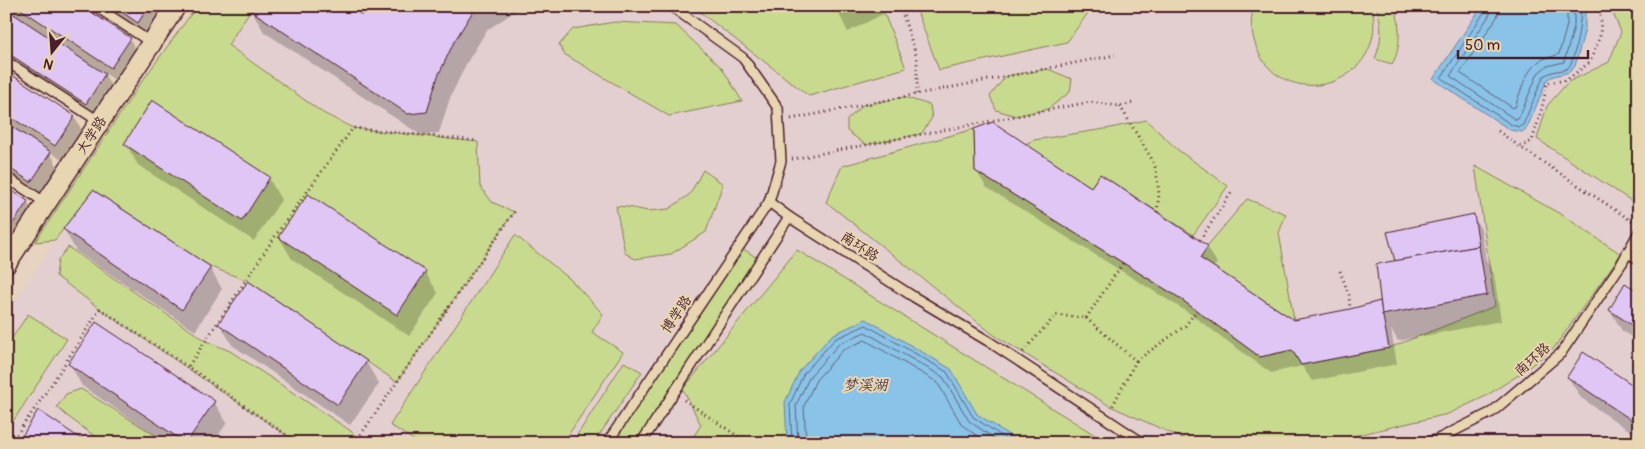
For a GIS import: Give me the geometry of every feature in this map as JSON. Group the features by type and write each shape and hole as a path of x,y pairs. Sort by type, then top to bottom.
{"street":[{"name":"大学路","path":"6,264 176,6"}],"lane":[{"path":"95,6 152,43"},
{"path":"671,6 743,58 778,108 781,161 769,202"},
{"path":"6,61 100,122"},
{"path":"6,177 46,203"},
{"name":"南环路","path":"769,202 789,217 914,297 1016,359 1143,443"},
{"name":"博学路","path":"607,443 769,202"},
{"path":"641,443 789,217"},
{"name":"南环路","path":"1425,443 1436,440 1492,412 1560,353 1639,232"},
{"path":"1627,252 1639,260"}],"path":[{"path":"900,6 917,58 917,94"},
{"path":"1520,147 1532,141 1547,83 1567,80 1590,62 1600,37 1601,19 1597,6"},
{"path":"778,121 1115,56"},
{"path":"781,161 1090,102 1120,106 1133,103"},
{"path":"1120,106 1156,169 1159,194 1157,212"},
{"path":"188,367 276,235 353,128 478,141"},
{"path":"1498,131 1639,226"},
{"path":"1200,240 1233,190"},
{"path":"355,443 515,211"},
{"path":"1086,318 1123,263"},
{"path":"1340,271 1349,296 1350,309"},
{"path":"11,443 100,309 298,443"},
{"path":"1106,419 1136,361 1185,326 1197,310"},
{"path":"1016,359 1056,315 1086,318 1136,361"},
{"path":"674,393 748,443"}],"shaded area":[{"path":"209,6 1639,6 1639,443 6,443 6,315"}],"green space":[{"path":"197,6 253,6 228,45 323,113 353,128 478,142 480,186 492,202 514,212 397,382 248,281 211,267 93,190 55,240 35,242 140,84"},
{"path":"692,6 881,6 906,68 809,96"},
{"path":"915,6 1093,6 1067,42 939,70"},
{"path":"1254,6 1372,6 1373,35 1364,58 1348,74 1327,83 1305,85 1283,79 1266,64 1253,36 1251,19"},
{"path":"1376,6 1395,6 1399,43 1392,64 1375,59 1381,33"},
{"path":"1610,6 1639,6 1639,206 1537,139 1547,106 1568,82 1609,62 1621,32"},
{"path":"615,22 676,25 722,68 742,101 669,116 564,54 559,45 573,29"},
{"path":"1048,69 1072,79 1070,92 1048,109 1016,116 996,110 990,96 1006,76"},
{"path":"904,97 930,105 932,118 921,134 866,145 847,131 847,120 863,105"},
{"path":"1146,120 1178,150 1228,186 1193,235 1100,174 1091,187 1025,144 1034,140 1111,128"},
{"path":"974,129 975,171 1178,297 1260,357 1292,350 1301,365 1389,348 1495,306 1475,166 1562,215 1621,254 1554,348 1520,374 1486,396 1448,414 1323,443 1193,443 1108,405 994,335 826,202 842,166"},
{"path":"703,170 723,184 706,232 671,254 635,259 625,253 616,206 648,211 669,209 690,194"},
{"path":"1247,199 1286,214 1279,233 1294,320 1200,258 1208,245"},
{"path":"515,235 570,279 603,314 592,332 623,352 563,443 418,443 390,425"},
{"path":"68,247 206,341 230,351 351,431 358,439 355,443 298,443 100,309 56,276 58,260"},
{"path":"740,247 759,259 638,443 612,443"},
{"path":"797,250 1108,443 689,443 701,425 683,389"},
{"path":"28,314 67,339 6,432 6,347"},
{"path":"624,362 642,372 594,443 572,443"},
{"path":"81,389 168,443 104,443 57,407 66,394"}],"water":[{"path":"1482,6 1585,6 1585,29 1575,66 1569,72 1547,80 1527,128 1522,132 1510,130 1433,79"},
{"name":"梦溪湖","path":"866,319 951,369 977,414 1021,443 787,443 785,402 800,370 832,335"}],"building":[{"path":"16,6 82,6 131,38 111,68"},
{"path":"113,6 149,6 138,23"},
{"path":"253,6 348,6 362,15 368,6 479,6 475,8 454,42 438,76 427,112 408,114 250,10"},
{"path":"6,9 105,74 86,104 6,52"},
{"path":"6,71 75,116 55,146 6,114"},
{"path":"152,100 270,177 242,221 124,144"},
{"path":"993,122 1091,187 1100,174 1208,246 1200,258 1294,320 1380,301 1389,348 1301,365 1292,350 1260,357 1178,297 975,171 974,129"},
{"path":"6,123 51,152 31,182 6,166"},
{"path":"6,187 28,201 8,231 6,230"},
{"path":"93,190 211,267 182,310 63,229"},
{"path":"308,194 426,271 397,315 278,237"},
{"path":"1474,214 1479,246 1395,261 1387,232"},
{"path":"1479,246 1487,295 1382,315 1376,264"},
{"path":"248,281 367,361 338,405 218,324"},
{"path":"1625,283 1639,292 1639,330 1609,310"},
{"path":"96,322 215,401 186,443 68,364"},
{"path":"1583,352 1639,389 1639,425 1567,377"},
{"path":"38,410 87,443 18,443"}]}
